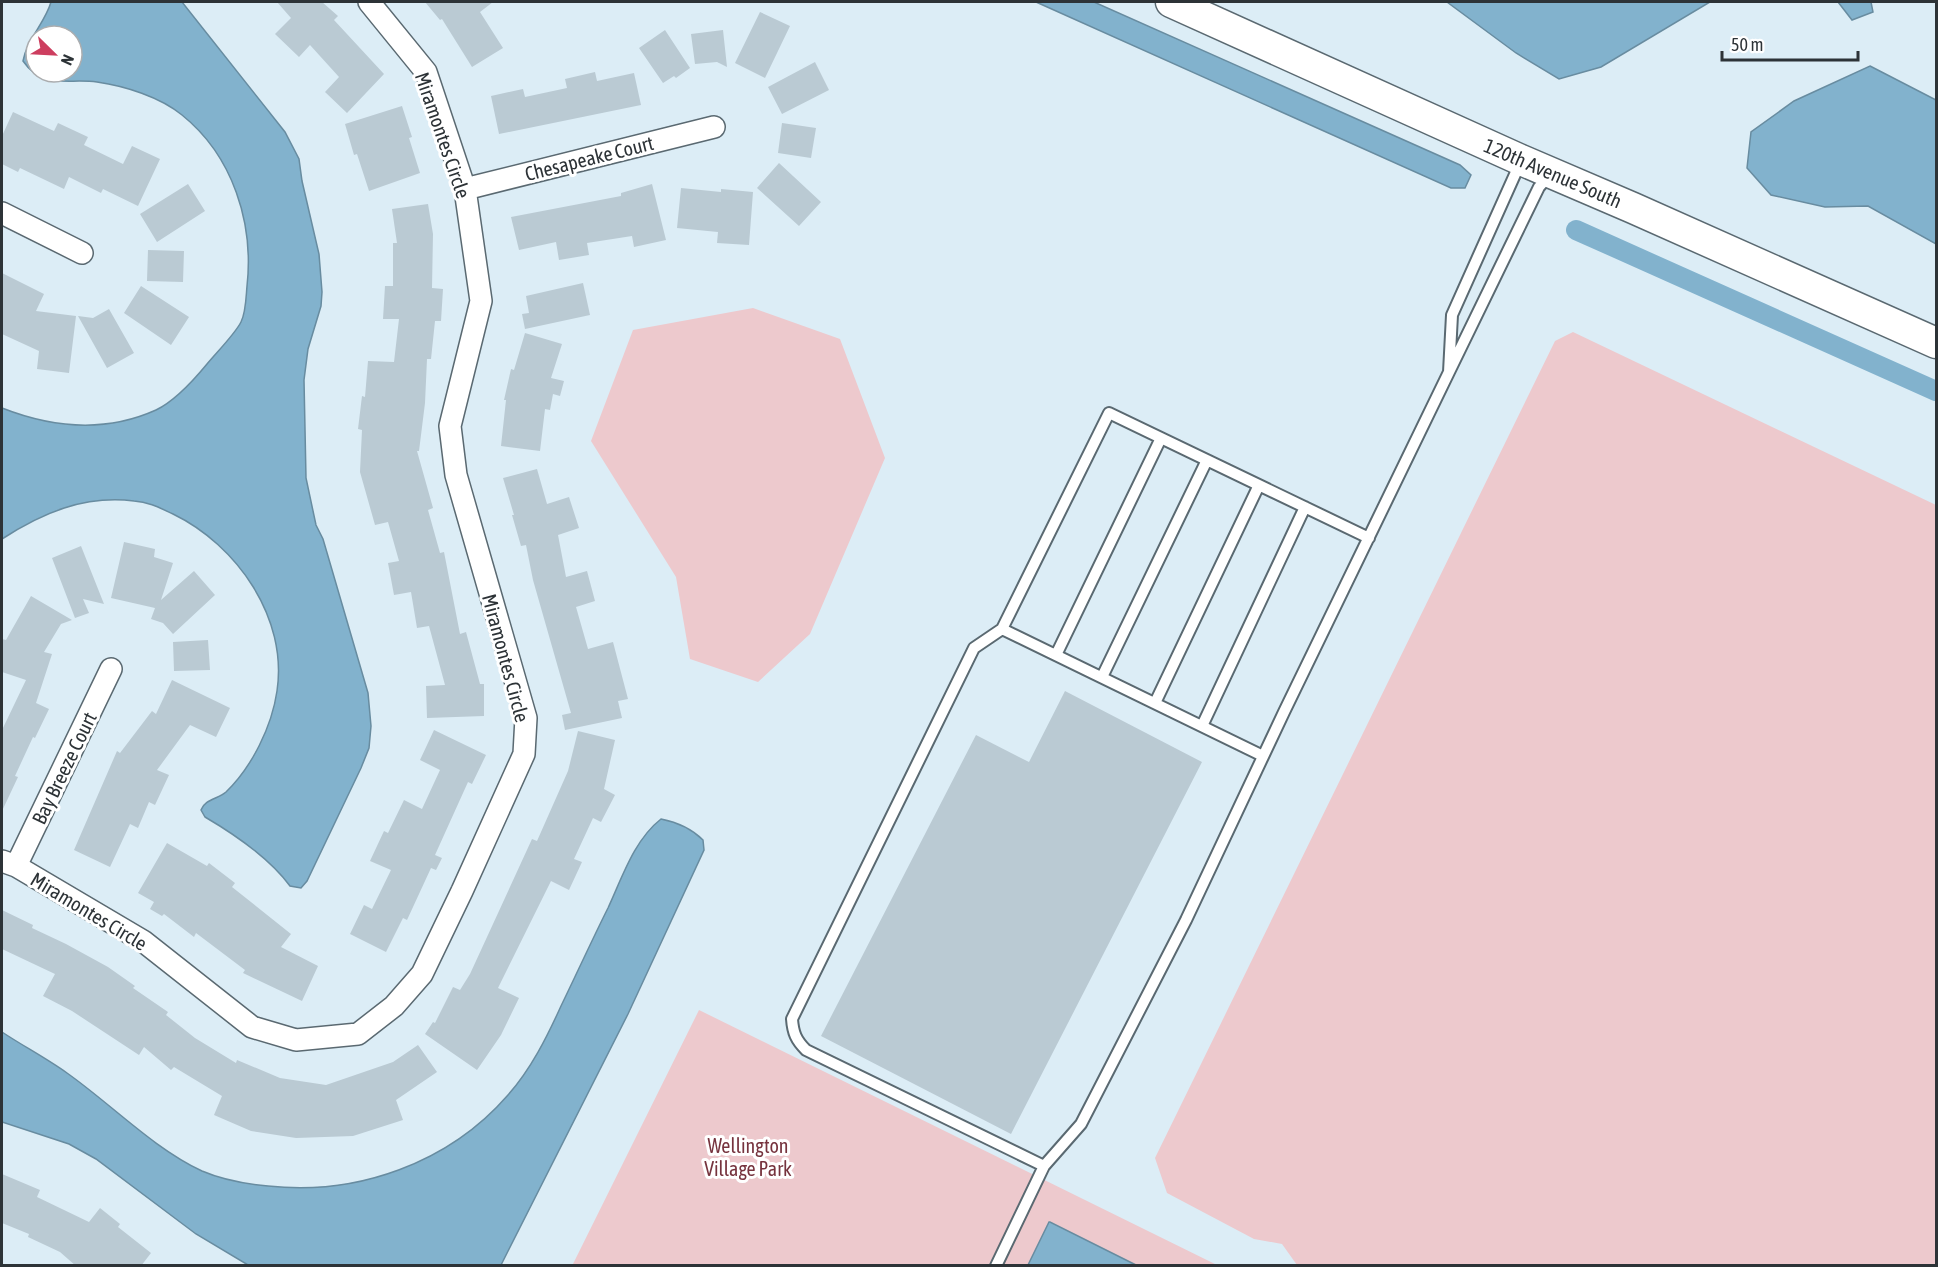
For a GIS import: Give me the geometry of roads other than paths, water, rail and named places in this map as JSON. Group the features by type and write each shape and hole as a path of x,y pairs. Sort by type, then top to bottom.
{"street":[{"name":"Miramontes Circle","path":"9,864 143,941 252,1027 296,1040 358,1034 394,1006 422,974 524,754 526,718 456,475 450,426 481,301 465,189 426,72 369,2"},
{"name":"120th Avenue South","path":"1171,2 1551,174 1633,208 1936,343"},
{"name":"Chesapeake Court","path":"465,189 714,127"},
{"path":"2,213 82,253"},
{"name":"Bay Breeze Court","path":"9,864 111,669"}],"lane":[{"path":"1449,372 1452,315 1521,160"},
{"path":"996,1266 1044,1166 1081,1124 1186,920 1539,187 1551,174"},
{"path":"1044,1166 806,1050 796,1039 793,1030 792,1019 974,648 1002,629 1109,414 1369,538"},
{"path":"1056,655 1161,438"},
{"path":"1102,677 1207,460"},
{"path":"1155,703 1259,485"},
{"path":"1202,726 1305,507"},
{"path":"1002,629 1263,756"}],"water":[{"path":"51,2 182,2 285,132 299,159 319,254 322,292 321,306 308,349 304,380 306,478 316,525 323,539 368,693 371,726 369,748 361,768 307,881 301,888 290,886 262,857 205,817 201,810 209,801 226,792 244,771 266,732 277,691 278,664 274,637 266,611 237,564 218,544 196,528 173,514 134,501 98,501 64,508 32,521 2,539 2,408 40,420 79,425 118,422 156,410 183,390 230,338 241,322 246,300 248,262 243,215 227,171 215,150 182,115 163,103 130,89 84,81 84,24 41,24"},
{"path":"1036,2 1094,2 1460,165 1471,175 1465,188 1451,188"},
{"path":"1447,2 1710,2 1601,67 1559,79 1516,53"},
{"path":"1838,2 1871,2 1873,12 1852,20"},
{"path":"1870,66 1936,100 1936,244 1868,206 1825,207 1771,195 1747,168 1751,132 1794,101"},
{"path":"661,819 694,832 703,840 704,850 628,1014 501,1265 248,1265 196,1234 96,1159 69,1144 2,1122 2,1032 67,1073 166,1150 202,1171 218,1177 268,1186 301,1188 335,1186 367,1180 399,1170 430,1156 458,1139 484,1119 508,1095 524,1074 550,1029 636,848"},
{"path":"1050,1222 1136,1265 1028,1265"}],"waterway":[{"path":"1576,230 1936,391"}],"park label":[{"name":"Wellington Village Park","path":"748,1156"}]}
